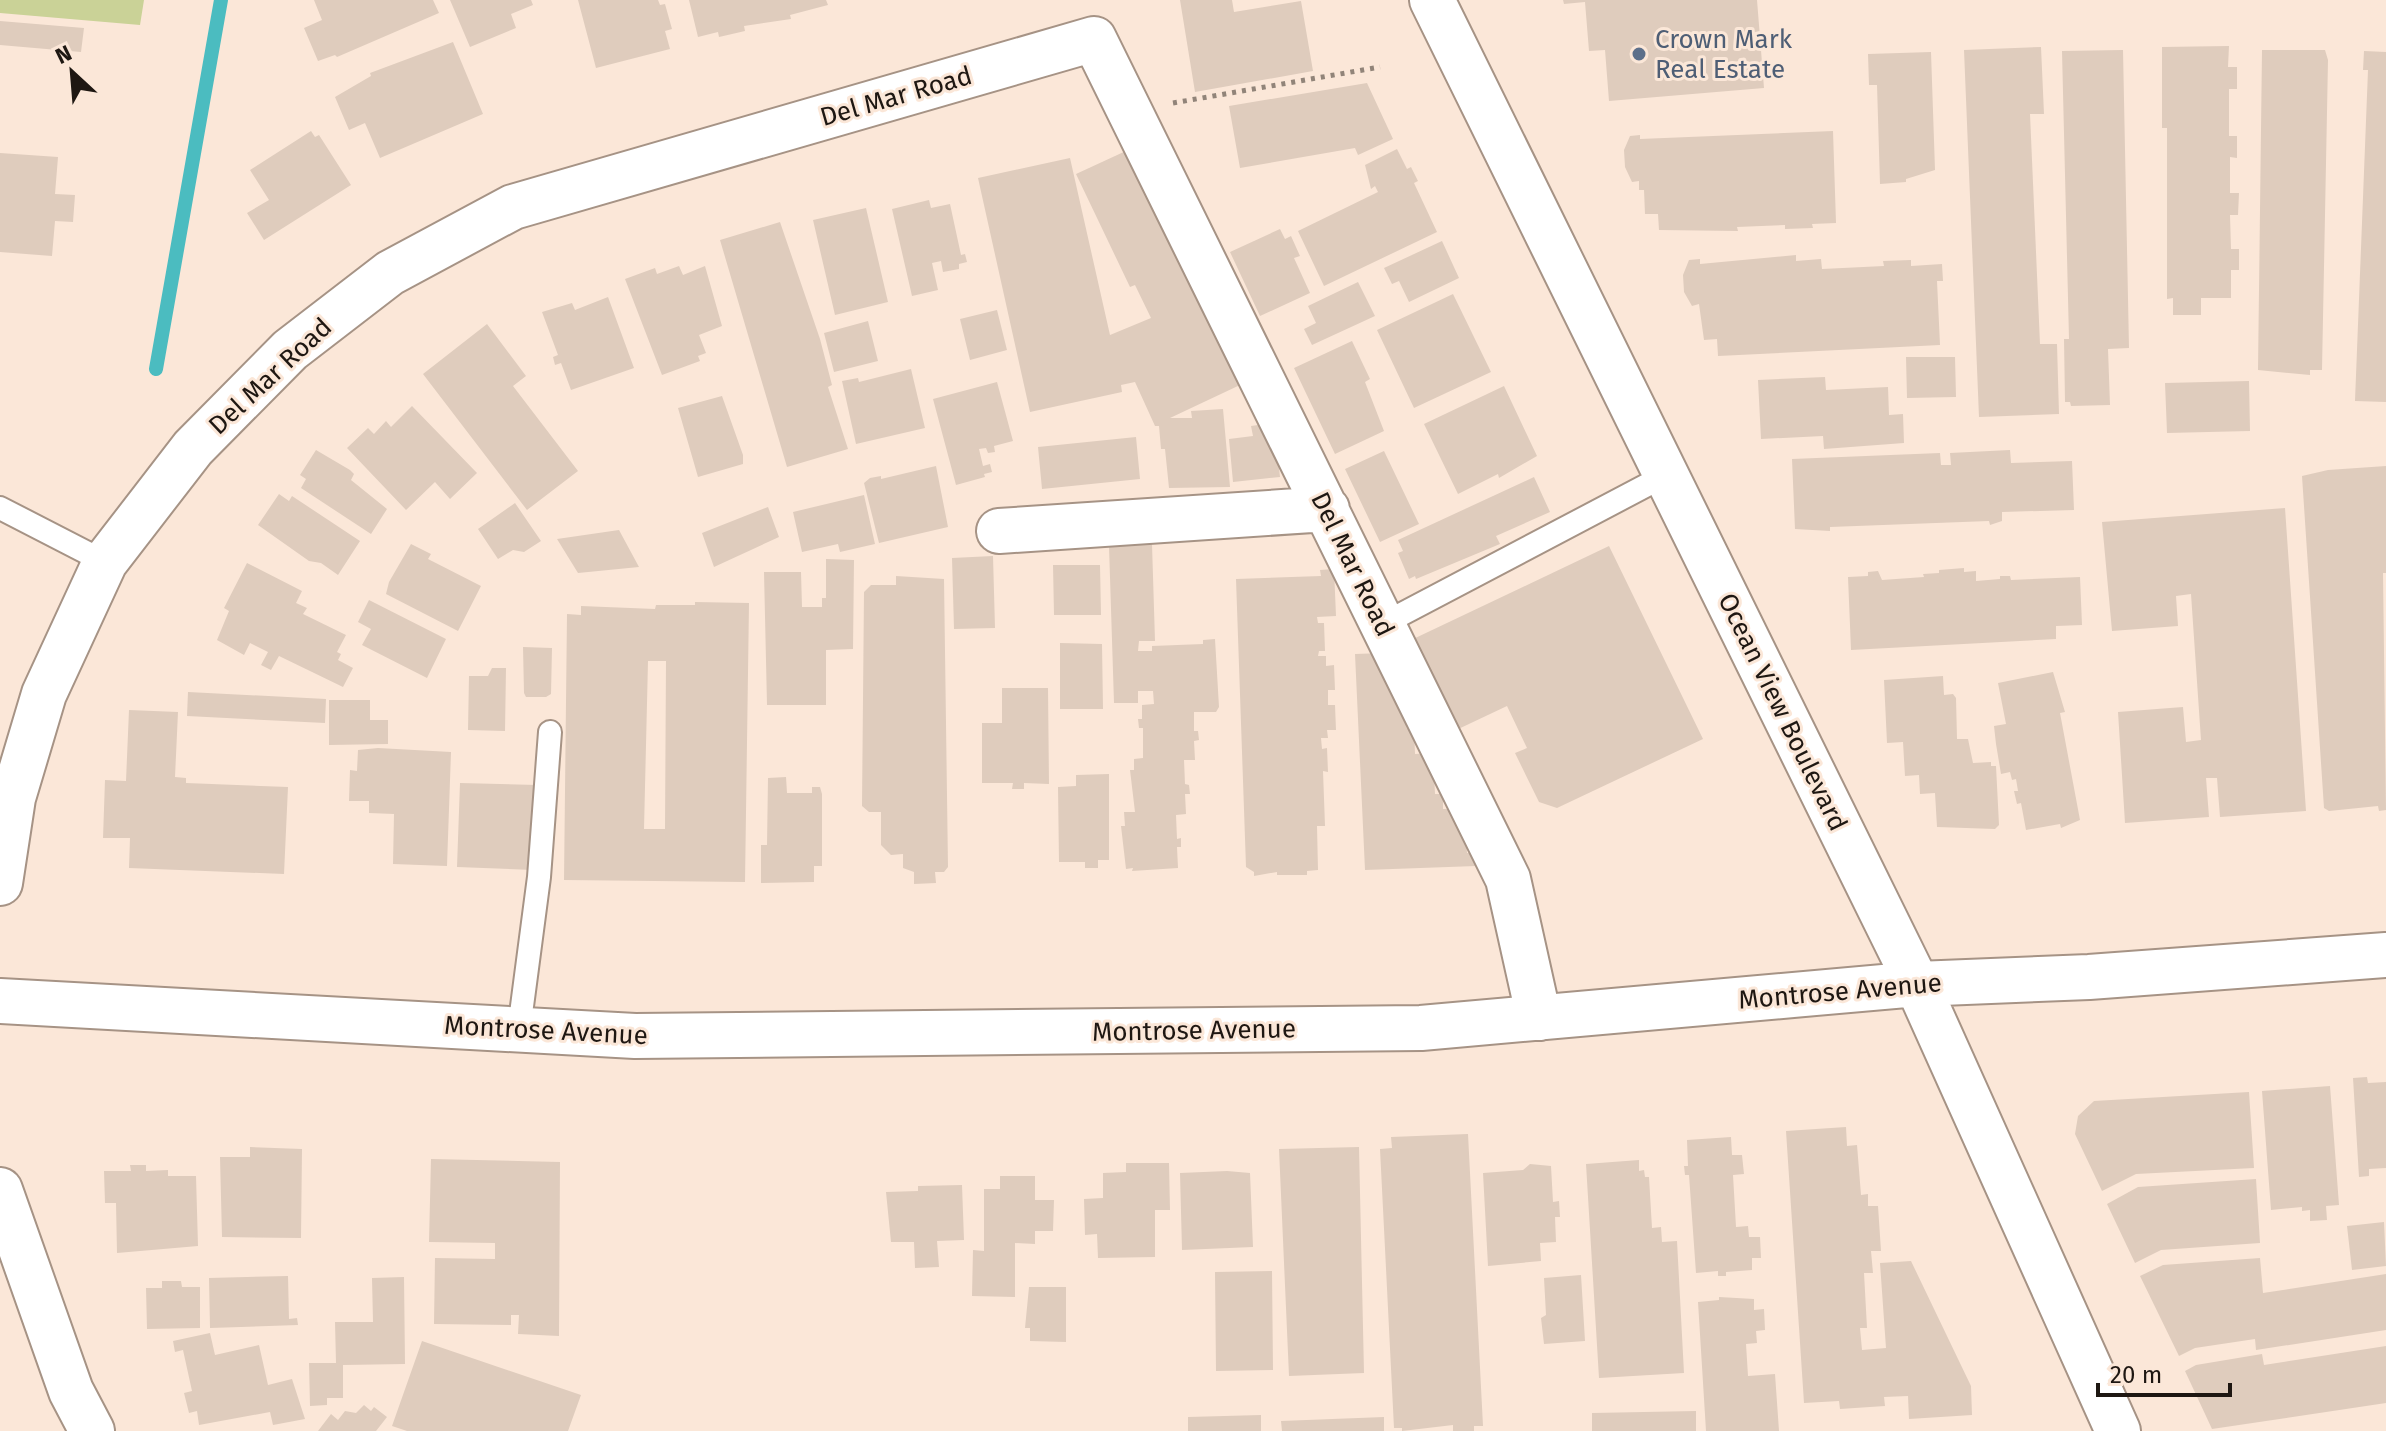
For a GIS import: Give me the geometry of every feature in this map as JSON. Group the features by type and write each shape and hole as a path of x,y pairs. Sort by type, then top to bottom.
{"street":[{"name":"Ocean View Boulevard","path":"1432,0 1917,984 2118,1431"},
{"name":"Del Mar Road","path":"0,883 13,798 44,694 105,562 193,448 290,350 390,273 513,207 1094,39 1508,879 1539,1018"},
{"path":"999,531 1327,509"},
{"name":"Montrose Avenue","path":"0,1001 635,1036 1421,1028 1917,984 2089,977 2386,955"},
{"path":"0,1190 71,1391 92,1431"}],"lane":[{"path":"1383,624 1666,475"},
{"path":"0,508 105,562"},
{"path":"519,1029 539,877 550,732"}],"path":[{"path":"1168,104 1380,67"}],"green space":[{"path":"0,0 144,0 140,25 0,13"}],"building":[{"path":"314,0 433,0 439,13 337,57 318,61 304,28 322,20"},
{"path":"450,0 531,0 533,5 511,14 516,28 470,47"},
{"path":"578,0 658,0 660,5 665,4 672,29 665,31 670,49 596,68"},
{"path":"689,0 826,0 828,5 790,15 791,19 744,26 745,31 719,37 718,32 698,37"},
{"path":"1180,0 1232,0 1234,12 1301,1 1313,71 1195,92"},
{"path":"1563,0 1757,0 1764,88 1609,101 1605,50 1589,51 1585,2 1564,4"},
{"path":"0,21 84,28 81,52 0,45"},
{"path":"453,42 483,114 380,158 365,123 349,130 335,97 371,76 370,73"},
{"path":"2229,46 2228,67 2237,67 2237,89 2229,89 2229,136 2237,136 2237,158 2230,157 2230,193 2239,193 2238,215 2230,215 2231,249 2239,249 2239,270 2231,270 2231,298 2201,298 2201,315 2173,315 2173,298 2167,299 2167,128 2162,128 2162,47"},
{"path":"2041,47 2044,114 2030,114 2040,344 2057,344 2059,414 1979,417 1964,50"},
{"path":"2123,50 2129,348 2108,349 2110,405 2071,406 2070,402 2065,402 2064,339 2069,339 2062,51"},
{"path":"2262,50 2325,50 2328,60 2322,370 2310,370 2310,375 2258,370"},
{"path":"2364,51 2386,52 2386,402 2355,401 2368,70 2363,70"},
{"path":"1931,52 1935,170 1906,179 1906,182 1880,184 1877,85 1869,85 1868,54"},
{"path":"1367,83 1393,139 1358,155 1355,148 1240,168 1229,106"},
{"path":"311,131 315,137 319,135 351,185 264,240 247,213 269,200 250,170"},
{"path":"1833,131 1836,223 1812,224 1813,228 1785,229 1785,225 1737,227 1738,231 1659,230 1658,214 1645,214 1644,190 1639,190 1639,181 1632,182 1625,167 1624,150 1630,136 1640,135 1640,139"},
{"path":"1397,149 1407,169 1411,167 1418,181 1414,183 1437,232 1324,286 1298,231 1378,192 1375,186 1371,189 1365,165"},
{"path":"1128,150 1240,385 1170,418 1192,418 1191,411 1223,409 1230,487 1169,488 1159,426 1155,426 1135,382 1121,385 1122,392 1030,412 978,178 1070,158 1110,335 1151,318 1135,285 1130,287 1076,174"},
{"path":"0,153 58,157 55,194 75,195 73,222 55,221 52,256 0,252"},
{"path":"929,200 931,208 950,204 961,255 965,254 967,262 959,264 959,269 943,272 941,261 932,263 938,290 912,296 892,209"},
{"path":"866,208 888,302 835,315 813,220"},
{"path":"780,222 820,339 832,385 828,387 848,449 787,467 720,240"},
{"path":"1280,229 1285,239 1291,236 1300,256 1294,258 1310,293 1260,316 1230,252"},
{"path":"1442,241 1459,278 1409,302 1399,281 1392,284 1384,268"},
{"path":"1796,255 1796,261 1821,259 1822,269 1884,266 1883,261 1911,260 1911,266 1942,264 1943,281 1937,281 1940,345 1718,356 1717,339 1704,340 1699,304 1692,306 1684,292 1683,275 1689,260 1700,259 1700,264"},
{"path":"679,266 683,275 705,266 722,326 699,335 706,353 698,356 700,361 662,375 625,279 655,268 657,274"},
{"path":"1358,282 1375,316 1312,345 1304,329 1316,323 1308,306"},
{"path":"1453,294 1491,372 1414,408 1377,330"},
{"path":"608,297 634,368 571,390 561,363 555,365 553,357 558,355 542,312 572,303 575,310"},
{"path":"997,310 1007,350 970,360 960,319"},
{"path":"868,321 878,361 834,372 824,333"},
{"path":"487,324 526,376 513,386 578,471 527,510 423,374"},
{"path":"1352,341 1370,379 1365,382 1384,431 1335,454 1294,368"},
{"path":"1906,357 1955,357 1956,397 1907,398"},
{"path":"911,369 925,428 856,444 842,381 858,378 859,382"},
{"path":"1825,377 1826,390 1888,387 1889,415 1903,414 1904,443 1824,449 1823,436 1761,439 1758,380"},
{"path":"2249,381 2250,431 2167,433 2165,383"},
{"path":"997,382 1013,441 994,446 995,452 979,449 983,466 990,464 992,472 956,485 933,399"},
{"path":"1504,386 1537,456 1499,478 1498,474 1458,494 1424,424"},
{"path":"722,396 743,455 743,464 698,477 678,408"},
{"path":"412,406 477,473 450,499 435,482 406,510 347,448 368,428 374,434 386,421 391,427"},
{"path":"1265,424 1275,433 1280,477 1233,482 1229,439 1253,436 1251,426"},
{"path":"1136,437 1140,479 1042,489 1038,447"},
{"path":"316,450 350,470 354,474 351,480 387,509 371,534 301,488 306,479 300,475"},
{"path":"2010,450 2011,463 2072,461 2074,510 2002,512 2002,521 1990,525 1989,521 1830,527 1830,531 1795,529 1792,459 1940,453 1941,465 1951,465 1950,453"},
{"path":"1384,451 1419,524 1380,542 1345,469"},
{"path":"936,466 948,527 879,543 864,483 870,478 881,476 881,479"},
{"path":"2386,466 2386,573 2383,573 2386,810 2379,811 2378,806 2329,811 2324,808 2302,476 2328,470"},
{"path":"1534,477 1550,512 1496,536 1500,544 1416,579 1415,576 1409,579 1398,553 1403,551 1398,540"},
{"path":"279,494 289,501 292,496 360,541 338,575 321,563 309,561 258,525"},
{"path":"864,495 875,544 840,552 838,544 802,552 793,512"},
{"path":"515,503 541,541 524,552 513,550 498,559 478,529"},
{"path":"768,507 779,537 714,567 702,533"},
{"path":"2285,508 2306,811 2220,817 2217,778 2206,778 2209,817 2125,823 2118,712 2183,707 2186,742 2201,740 2191,594 2176,596 2178,626 2112,631 2102,522"},
{"path":"619,530 639,567 578,573 557,539"},
{"path":"411,544 431,554 428,559 481,586 458,631 386,594 389,582"},
{"path":"1152,544 1155,641 1139,641 1138,651 1152,651 1152,646 1203,644 1203,640 1215,639 1219,707 1216,712 1194,712 1194,731 1198,731 1199,740 1194,741 1195,760 1184,760 1185,784 1189,785 1190,794 1185,794 1186,814 1176,815 1177,839 1181,838 1181,847 1177,847 1178,868 1132,871 1133,868 1126,869 1121,826 1125,826 1124,812 1135,812 1130,770 1134,770 1134,759 1143,758 1143,728 1139,728 1138,719 1142,719 1142,705 1154,704 1153,691 1138,691 1138,703 1114,703 1109,546"},
{"path":"1609,546 1703,739 1557,808 1539,802 1515,753 1527,748 1507,706 1452,732 1409,641"},
{"path":"993,556 995,628 954,629 952,558"},
{"path":"826,559 854,560 853,649 826,650 826,705 767,705 764,572 801,572 802,607 822,607 822,598 826,598"},
{"path":"247,563 302,591 296,603 307,608 303,614 346,635 337,652 341,654 338,660 353,668 343,687 279,656 271,670 261,665 268,652 250,643 244,655 217,640 229,611 224,608"},
{"path":"1053,565 1100,565 1101,615 1054,615"},
{"path":"1964,568 1964,572 1976,571 1976,581 2000,579 2000,576 2010,576 2011,580 2080,577 2082,625 2056,626 2056,639 1851,650 1848,577 1868,576 1868,572 1878,571 1882,580 1924,577 1923,574 1939,573 1939,570"},
{"path":"1334,569 1336,616 1317,617 1318,623 1324,623 1325,651 1319,651 1318,656 1326,656 1326,666 1334,665 1335,690 1328,690 1328,705 1335,705 1336,730 1327,730 1328,738 1321,738 1322,749 1327,748 1328,772 1323,771 1325,826 1317,826 1318,870 1307,871 1307,875 1277,875 1277,872 1254,876 1254,872 1246,867 1236,579 1321,576 1320,570"},
{"path":"896,576 944,579 948,867 944,872 935,872 936,883 914,884 914,872 903,868 903,854 891,855 881,845 881,812 869,812 862,806 864,592 871,585 896,585"},
{"path":"369,600 446,639 427,678 362,645 371,629 358,622"},
{"path":"695,602 749,603 745,882 564,880 567,614 581,615 581,606 655,609 656,605 695,605","holes":["648,661 666,661 665,829 644,829"]},
{"path":"1060,643 1102,644 1103,709 1060,709"},
{"path":"523,647 552,648 551,694 546,697 526,697 524,693"},
{"path":"1383,653 1387,684 1392,683 1393,698 1402,698 1407,729 1414,728 1415,754 1433,753 1435,794 1443,794 1443,809 1458,809 1466,832 1467,853 1475,853 1476,866 1365,870 1355,654"},
{"path":"492,668 506,668 505,731 468,730 469,676 488,676"},
{"path":"2053,672 2065,712 2060,713 2080,820 2061,828 2060,824 2026,830 2021,803 2017,804 2014,791 2018,791 2016,779 2012,780 2010,772 2001,774 1994,726 2006,724 1998,683"},
{"path":"1943,676 1944,695 1953,694 1956,698 1957,739 1968,739 1973,763 1991,762 1991,766 1996,766 1999,825 1995,829 1937,827 1935,793 1920,794 1919,775 1905,776 1903,742 1887,743 1884,680"},
{"path":"1002,688 1048,688 1049,784 1024,783 1024,789 1012,789 1013,783 982,783 982,723 1002,723"},
{"path":"188,692 326,699 325,723 187,716"},
{"path":"329,700 370,700 370,720 388,720 388,744 329,745"},
{"path":"129,710 178,712 175,777 186,778 186,783 288,787 284,874 129,868 130,838 103,838 105,780 126,781"},
{"path":"378,748 451,752 447,866 393,864 394,814 369,813 369,801 349,801 350,770 357,771 358,750"},
{"path":"1109,774 1109,860 1098,860 1098,868 1085,868 1085,862 1059,862 1058,787 1076,786 1076,775"},
{"path":"786,777 787,793 812,793 812,787 820,787 822,866 814,866 814,882 761,883 761,845 767,845 768,778"},
{"path":"460,783 537,785 533,870 457,867"},
{"path":"2367,1077 2368,1083 2386,1082 2386,1168 2369,1169 2369,1176 2359,1177 2353,1078"},
{"path":"2330,1086 2339,1205 2326,1206 2327,1220 2310,1221 2310,1210 2302,1211 2302,1207 2271,1210 2262,1091"},
{"path":"2249,1092 2254,1168 2136,1174 2102,1191 2075,1134 2078,1116 2094,1101"},
{"path":"1846,1127 1847,1146 1857,1145 1861,1195 1868,1194 1868,1206 1878,1206 1881,1251 1871,1251 1873,1273 1864,1273 1867,1328 1860,1328 1862,1350 1886,1348 1880,1263 1911,1261 1971,1386 1972,1415 1909,1419 1908,1396 1884,1397 1885,1406 1840,1409 1839,1401 1804,1403 1786,1131"},
{"path":"1468,1134 1483,1426 1474,1426 1474,1431 1453,1431 1453,1425 1402,1431 1402,1428 1394,1428 1380,1149 1392,1148 1391,1137"},
{"path":"1731,1137 1732,1155 1742,1155 1744,1174 1733,1175 1736,1227 1748,1226 1749,1237 1760,1237 1761,1258 1752,1258 1752,1270 1726,1272 1726,1276 1718,1276 1718,1271 1696,1273 1689,1175 1685,1175 1684,1166 1688,1166 1687,1140"},
{"path":"250,1147 302,1149 301,1238 222,1237 220,1157 250,1157"},
{"path":"1359,1147 1364,1373 1289,1376 1279,1149"},
{"path":"431,1159 560,1162 559,1336 518,1334 519,1315 511,1315 511,1325 434,1324 435,1258 495,1259 495,1243 429,1242"},
{"path":"1639,1160 1639,1171 1644,1170 1645,1177 1649,1177 1652,1228 1661,1227 1662,1242 1677,1241 1684,1373 1599,1378 1586,1164"},
{"path":"1126,1163 1169,1163 1170,1210 1155,1210 1155,1257 1098,1258 1097,1234 1085,1235 1084,1199 1103,1198 1103,1173 1126,1172"},
{"path":"1530,1164 1551,1166 1553,1202 1559,1201 1560,1217 1555,1217 1556,1242 1540,1243 1541,1261 1488,1266 1483,1173 1523,1170"},
{"path":"130,1165 146,1165 146,1171 168,1170 168,1176 196,1176 198,1246 117,1253 116,1203 105,1203 104,1171 131,1171"},
{"path":"1180,1173 1250,1173 1253,1247 1182,1250"},
{"path":"1000,1176 1035,1176 1035,1200 1054,1200 1053,1231 1035,1231 1035,1244 1015,1243 1015,1297 972,1296 973,1250 984,1251 984,1189 1000,1189"},
{"path":"2256,1179 2260,1243 2161,1250 2135,1263 2107,1204 2138,1187"},
{"path":"962,1185 964,1240 937,1241 939,1267 915,1268 914,1242 891,1242 886,1192 918,1191 918,1186"},
{"path":"2384,1222 2386,1266 2352,1270 2347,1226"},
{"path":"2260,1258 2263,1293 2386,1274 2386,1330 2256,1350 2255,1339 2195,1348 2179,1356 2140,1276 2163,1265"},
{"path":"1272,1271 1273,1370 1216,1371 1215,1272"},
{"path":"1581,1275 1585,1341 1544,1344 1541,1318 1546,1315 1544,1278"},
{"path":"288,1276 289,1319 297,1318 298,1325 210,1328 209,1278"},
{"path":"404,1277 405,1364 343,1365 343,1398 327,1398 327,1405 310,1406 309,1363 336,1363 335,1322 373,1322 372,1278"},
{"path":"162,1281 181,1281 182,1287 200,1287 200,1328 147,1329 146,1288 162,1288"},
{"path":"1029,1287 1066,1287 1066,1342 1030,1341 1030,1328 1025,1328"},
{"path":"1719,1297 1754,1299 1754,1310 1764,1309 1765,1330 1756,1331 1757,1343 1746,1344 1748,1376 1775,1374 1779,1431 1706,1431 1698,1302 1719,1300"},
{"path":"210,1333 215,1355 259,1345 268,1385 292,1379 305,1419 273,1425 270,1412 199,1425 197,1411 189,1413 184,1393 192,1391 183,1350 175,1352 173,1341"},
{"path":"422,1341 581,1395 568,1431 407,1431 392,1426"},
{"path":"2386,1346 2386,1403 2212,1429 2185,1371 2196,1365 2262,1354 2264,1365"},
{"path":"364,1405 371,1411 374,1407 387,1417 376,1431 318,1431 331,1414 338,1420 345,1411 356,1413"},
{"path":"1696,1411 1696,1431 1592,1431 1592,1413"},
{"path":"1261,1415 1261,1431 1188,1431 1188,1417"},
{"path":"1384,1417 1384,1431 1282,1431 1281,1421"}],"waterway":[{"path":"156,369 221,0"}],"place":[{"name":"Crown Mark Real Estate","path":"1639,54"}]}
